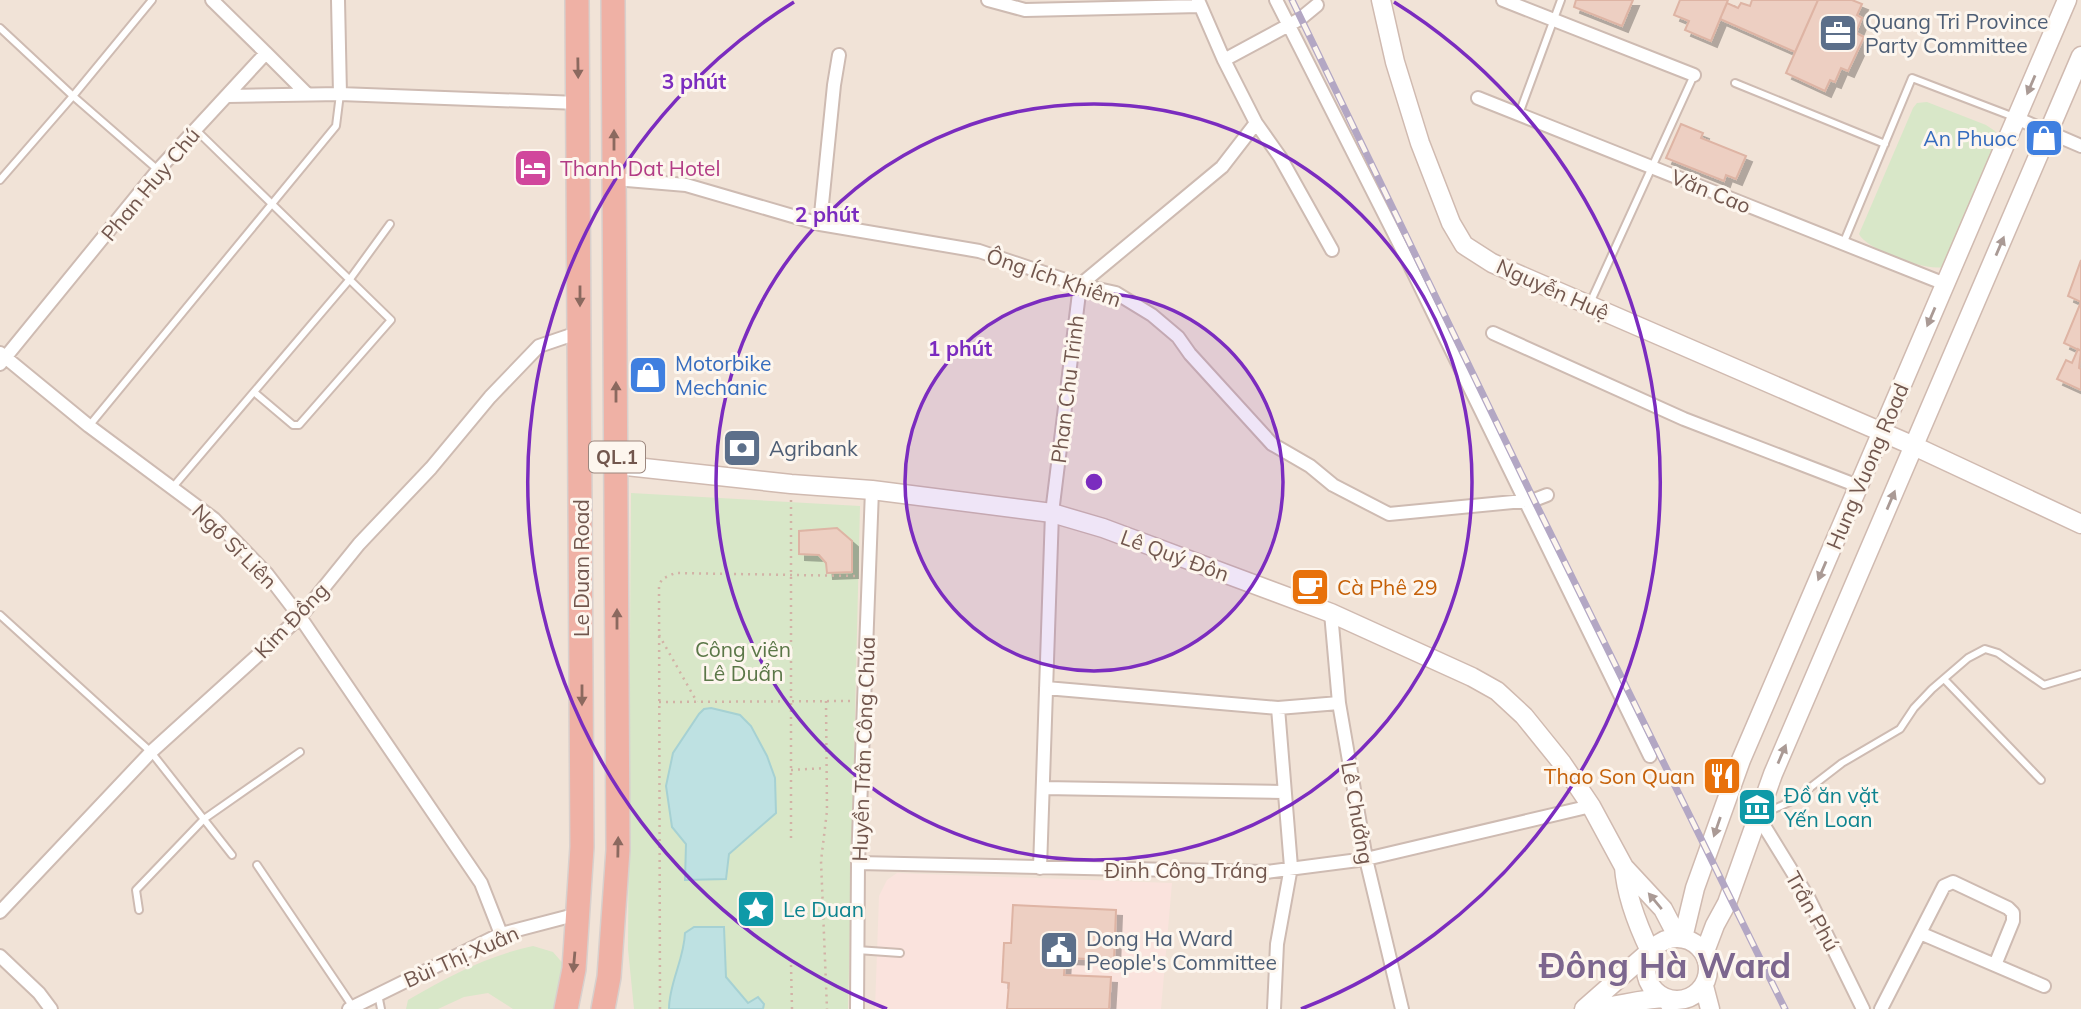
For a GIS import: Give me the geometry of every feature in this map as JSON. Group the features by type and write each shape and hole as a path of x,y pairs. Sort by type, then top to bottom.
{"highway":[{"name":"Le Duan Road","path":"566,1009 574,969 582,846 577,0"},
{"name":"Le Duan Road","path":"603,1009 609,977 618,850 613,0"},
{"path":"581,466 617,465"},
{"path":"578,914 614,915"}],"main road":[{"name":"Nguyễn Huệ","path":"1381,0 1395,62 1420,143 1451,223 1464,245 1492,262 1914,446"},
{"name":"Hung Vuong Road","path":"1683,938 1695,888 1741,760 2067,0"},
{"name":"Hung Vuong Road","path":"1704,954 1727,903 1773,774 2081,56"},
{"path":"1914,446 2081,524"},
{"name":"Lê Quý Đôn","path":"617,465 791,484 872,489 1052,513 1103,528 1331,613 1497,691 1524,716 1562,763 1591,806 1624,867 1663,909 1674,930 1683,938"},
{"name":"Lê Quý Đôn","path":"1624,867 1625,883 1642,936 1650,951"},
{"path":"1683,938 1694,943 1704,954 1708,975 1704,986 1693,996 1669,1003 1584,1009 1650,951 1671,939 1683,938"},
{"path":"1650,951 1646,964 1647,978 1654,990 1669,1003"},
{"path":"609,977 614,1009"},
{"path":"1704,986 1710,1009"}],"street":[{"path":"212,0 309,95"},
{"path":"338,0 340,94"},
{"path":"988,0 1025,10 1199,3 1256,123 1280,157 1332,250"},
{"path":"1276,0 1650,756"},
{"path":"1503,0 1694,75"},
{"path":"1224,60 1300,19 1317,5"},
{"name":"Phan Huy Chú","path":"2,358 158,170 265,53"},
{"path":"820,224 839,55"},
{"path":"228,96 340,94 578,103"},
{"name":"Văn Cao","path":"1478,98 1945,284"},
{"path":"2017,118 2081,146"},
{"name":"Phan Chu Trinh","path":"1040,868 1052,513 1080,285 1222,167 1256,123"},
{"name":"Ông Ích Khiêm","path":"615,179 686,185 820,224 979,251 1080,285 1116,293 1152,315 1178,337 1190,354 1272,444 1310,466 1333,485 1389,514 1526,501 1547,495"},
{"name":"Kim Đồng","path":"0,912 151,752 300,617 359,544 431,468 490,397 539,346 580,332"},
{"path":"1493,333 1685,419 1858,486"},
{"name":"Ngô Sĩ Liên","path":"2,358 214,519 267,574 300,617 481,883 501,934"},
{"name":"Huyền Trân Công Chúa","path":"857,1009 859,863 872,489"},
{"name":"Lê Chưởng","path":"1331,613 1339,703 1366,859 1402,1009"},
{"path":"1046,688 1278,708 1339,703"},
{"path":"1274,1009 1277,944 1291,867 1278,708"},
{"path":"1043,788 1283,792"},
{"name":"Đinh Công Tráng","path":"859,863 1266,872 1366,859 1591,806"},
{"name":"Trần Phú","path":"1758,816 1809,900 1863,1009"},
{"path":"1881,1009 1944,886 1953,882 2008,908 2013,913 2013,920 1995,965"},
{"name":"Bùi Thị Xuân","path":"351,1008 501,934 578,914"},
{"path":"1920,933 2044,986"},
{"path":"0,956 39,993 51,1009"}],"lane":[{"path":"0,180 152,0"},
{"path":"1519,114 1560,0"},
{"path":"0,28 158,170"},
{"path":"1590,305 1694,75"},
{"path":"1843,244 1912,78 2017,118"},
{"path":"1735,83 1885,144"},
{"path":"89,426 336,126 340,94"},
{"path":"195,129 391,320 299,425 293,425 254,391"},
{"path":"173,487 350,279 390,224"},
{"path":"0,615 151,752 232,855"},
{"path":"1758,816 1794,800 1842,763 1900,729 1914,708 1944,679 1968,658 1985,649 1998,653 2044,685 2081,674"},
{"path":"1944,679 2041,780"},
{"path":"139,910 136,890 204,819 300,752"},
{"path":"257,865 351,1008"},
{"path":"857,950 900,953"},
{"path":"378,994 381,1009"}],"path":[{"path":"791,484 791,843"},
{"path":"660,1009 659,586 667,575 675,573 869,576"},
{"path":"659,635 697,702"},
{"path":"826,701 827,811 821,861 827,1009"},
{"path":"659,702 864,701"},
{"path":"791,770 826,768"},
{"path":"791,965 792,1009"}],"shaded area":[{"path":"0,0 2081,0 2081,1009 0,1009"},
{"path":"897,873 1172,883 1161,1009 875,1009 879,896 887,880"}],"green space":[{"path":"1927,102 1986,125 1995,131 2000,146 1946,266 1938,268 1885,253 1859,234 1913,108 1917,103"},
{"name":"Công viên Lê Duẩn","path":"631,493 860,506 848,1009 634,1009 628,949"},
{"path":"533,946 553,952 566,967 563,1009 513,1009 488,993 464,997 438,1009 406,1009 408,1000 453,975 500,955"}],"water":[{"path":"711,708 740,715 751,726 775,778 776,813 729,854 726,879 685,880 686,844 672,827 666,786 673,753 699,714 704,709"},
{"path":"694,927 724,927 726,977 748,1003 758,997 764,1004 763,1009 669,1009 685,933"}],"building":[{"path":"1576,0 1633,0 1622,26 1574,7"},
{"path":"1680,0 1728,0 1711,41 1685,30 1689,21 1674,15"},
{"path":"1752,0 1818,0 1795,52 1720,19 1727,3 1738,8 1741,3 1750,6"},
{"path":"1818,0 1852,0 1862,4 1857,15 1862,18 1856,33 1864,37 1848,71 1841,68 1835,82 1830,80 1825,91 1786,73"},
{"path":"1681,124 1703,133 1701,138 1746,156 1736,179 1726,175 1724,181 1666,158"},
{"path":"2081,260 2081,302 2068,296"},
{"path":"2081,302 2081,351 2064,343"},
{"path":"2078,349 2081,351 2081,390 2057,379 2066,360 2072,363"},
{"path":"837,528 852,541 852,572 827,573 826,563 819,555 799,554 799,531"},
{"name":"Dong Ha Ward People's Committee","path":"1013,905 1116,910 1114,960 1065,958 1064,975 1111,977 1109,1009 1007,1009 1009,983 1002,982 1004,943 1011,943"}],"railway":[{"path":"1292,0 1785,1009"}],"place":[{"name":"Quang Tri Province Party Committee","path":"1838,33"},
{"name":"An Phuoc","path":"2044,138"},
{"name":"Thanh Dat Hotel","path":"533,168"},
{"name":"Motorbike Mechanic","path":"648,375"},
{"name":"Agribank","path":"742,448"},
{"name":"Cà Phê 29","path":"1310,587"},
{"name":"Thao Son Quan","path":"1722,776"},
{"name":"Đồ ăn vặt Yến Loan","path":"1757,807"},
{"name":"Le Duan","path":"756,909"},
{"name":"Dong Ha Ward People's Committee","path":"1059,950"}],"district":[{"name":"Đông Hà Ward","path":"1665,965"}]}
